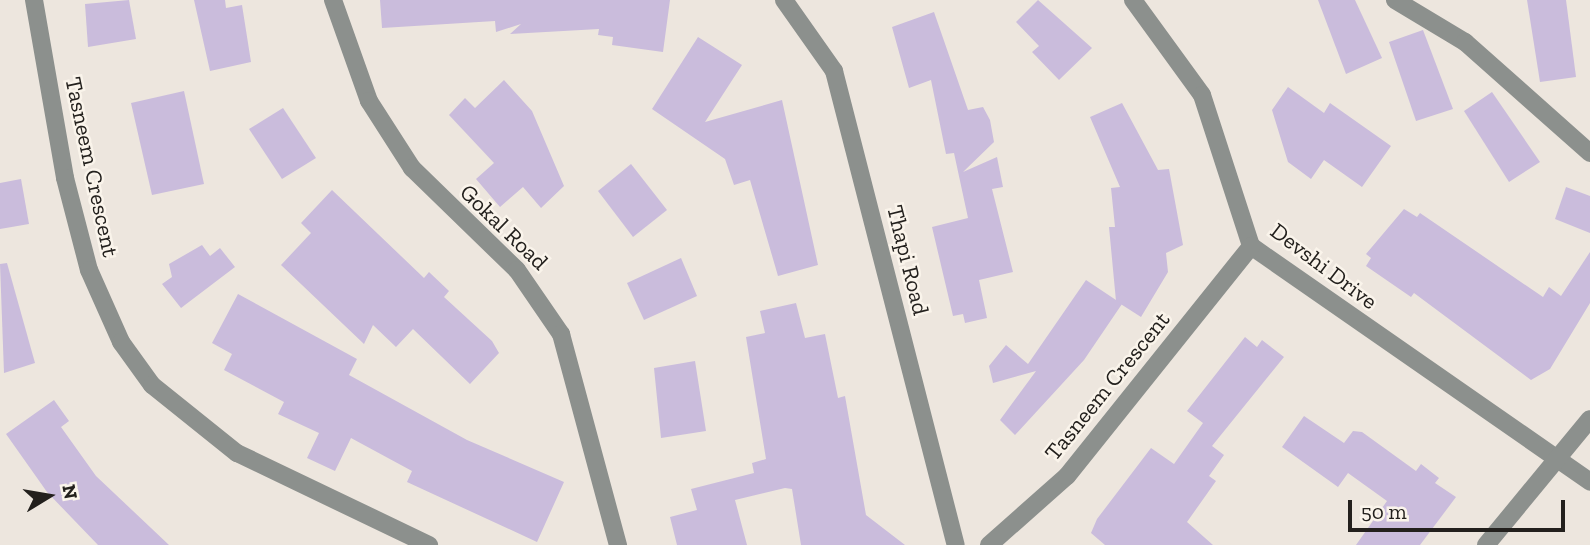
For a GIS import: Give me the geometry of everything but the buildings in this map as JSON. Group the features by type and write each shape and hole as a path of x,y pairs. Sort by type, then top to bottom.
{"street":[{"name":"Tasneem Crescent","path":"34,0 65,178 89,270 121,342 177,408 237,453 429,545"},
{"name":"Gokal Road","path":"332,0 369,101 412,169 517,270 561,334 618,545"},
{"name":"Thapi Road","path":"784,0 834,71 956,545"},
{"name":"Devshi Drive","path":"1133,0 1202,95 1251,246 1556,463 1590,482"},
{"path":"1395,0 1465,42 1590,153"},
{"name":"Tasneem Crescent","path":"989,545 1067,476 1251,246"},
{"path":"1486,545 1590,419"}]}
